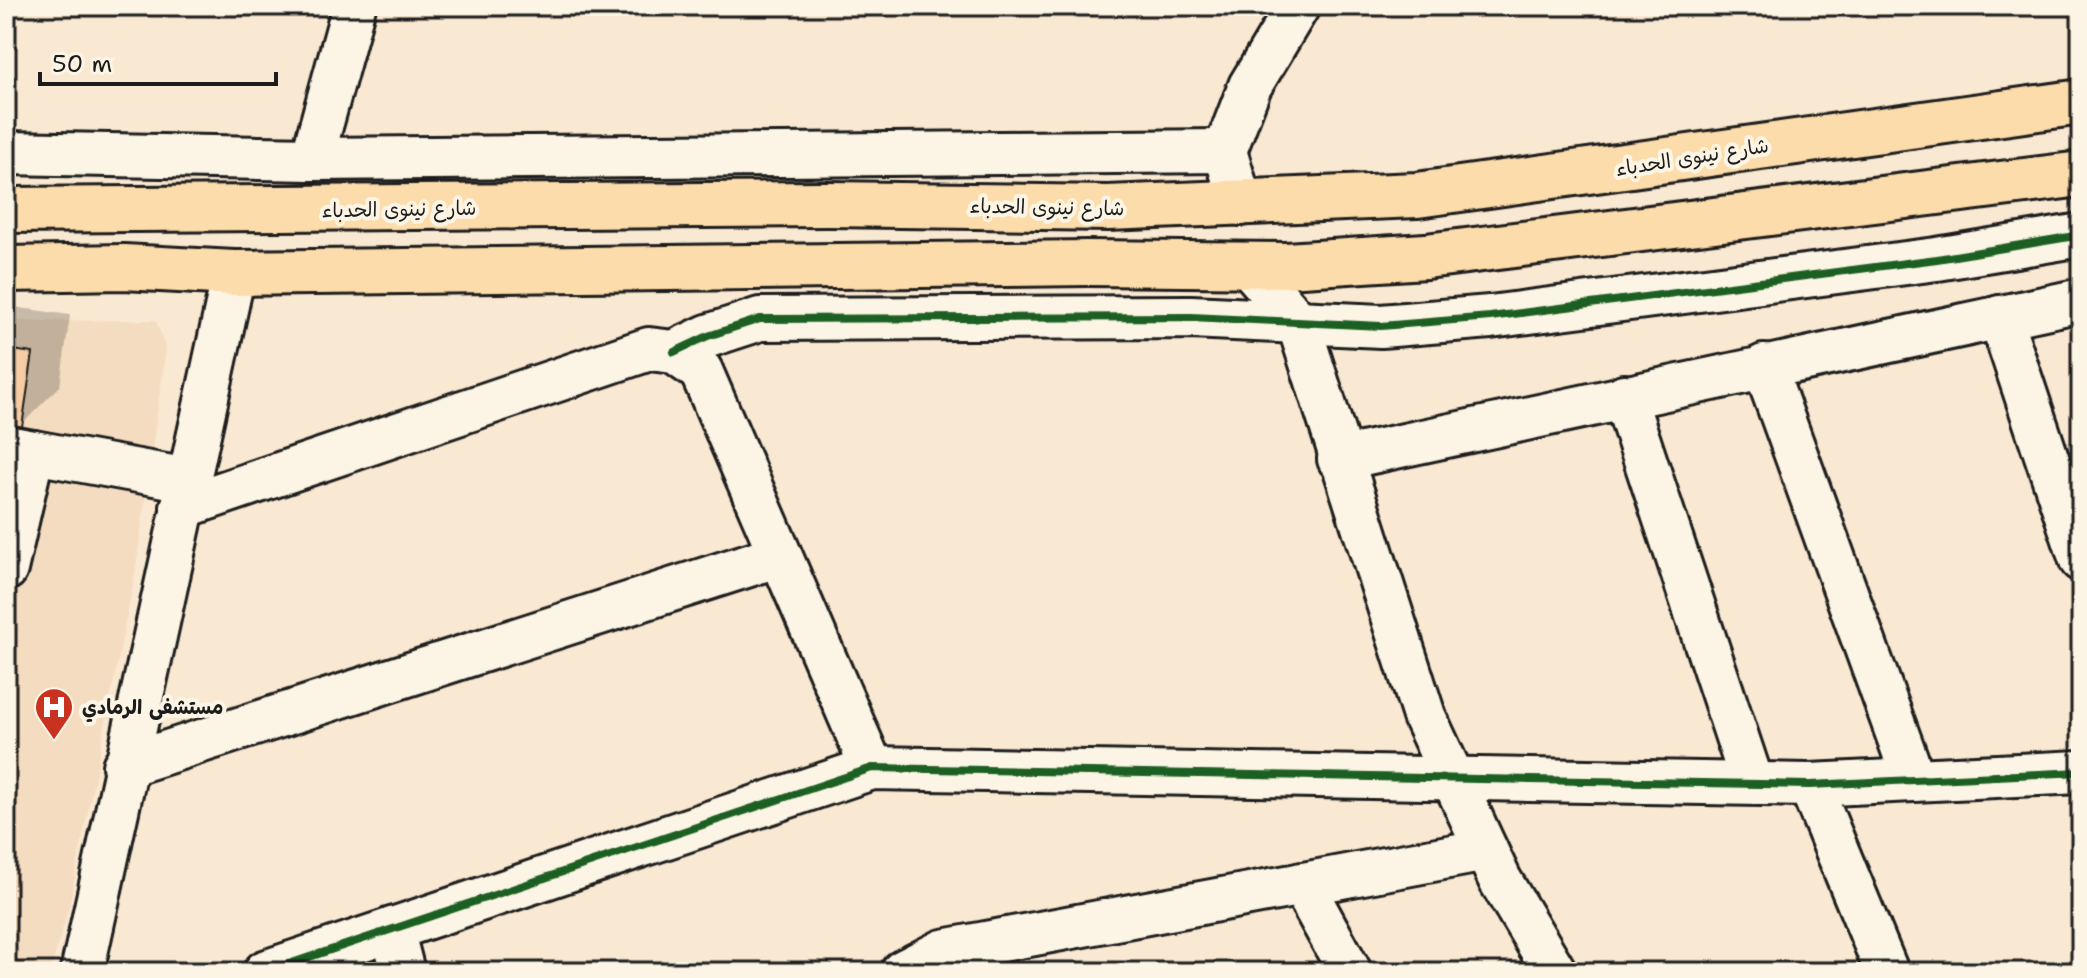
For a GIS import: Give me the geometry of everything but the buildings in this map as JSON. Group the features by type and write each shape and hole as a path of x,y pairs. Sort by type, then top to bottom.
{"main road":[{"name":"شارع نينوى الحدباء","path":"6,210 828,204 1108,208 1417,195 2081,102"},
{"path":"2024,110 2031,180"},
{"path":"6,269 124,267 234,273 1088,263 1248,265 1426,256 2081,174"}],"street":[{"path":"312,159 354,6"},
{"path":"1241,204 1225,151 1250,86 1298,6"},
{"path":"6,153 312,159 1225,151"},
{"path":"674,352 708,336 760,319 1191,317 1381,326 1490,317 1937,259 2081,235"},
{"path":"1248,265 1298,322 1339,459 1424,716 1500,880 1555,972"},
{"path":"82,972 124,766 234,273"},
{"path":"1339,459 2081,300"},
{"path":"2000,317 2081,560"},
{"path":"6,569 20,450 185,493 649,349 674,352 701,371 872,768"},
{"path":"1764,366 1914,780"},
{"path":"1624,396 1752,782"},
{"path":"124,766 780,555"},
{"path":"265,972 872,768 1810,785 2081,772"},
{"path":"1810,785 1887,972"},
{"path":"902,972 943,951 1486,850"},
{"path":"1302,884 1350,972"},
{"path":"392,929 403,972"}],"shaded area":[{"name":"مستشفى الرمادي","path":"156,320 166,349 135,575 69,907 50,972 6,972 6,321"}],"cycle path":[{"path":"674,352 708,336 760,319 1191,317 1381,326 1490,317 1937,259 2081,235"},
{"path":"265,972 872,768 1810,785 2081,772"}],"place":[{"name":"مستشفى الرمادي","path":"54,741"}]}
